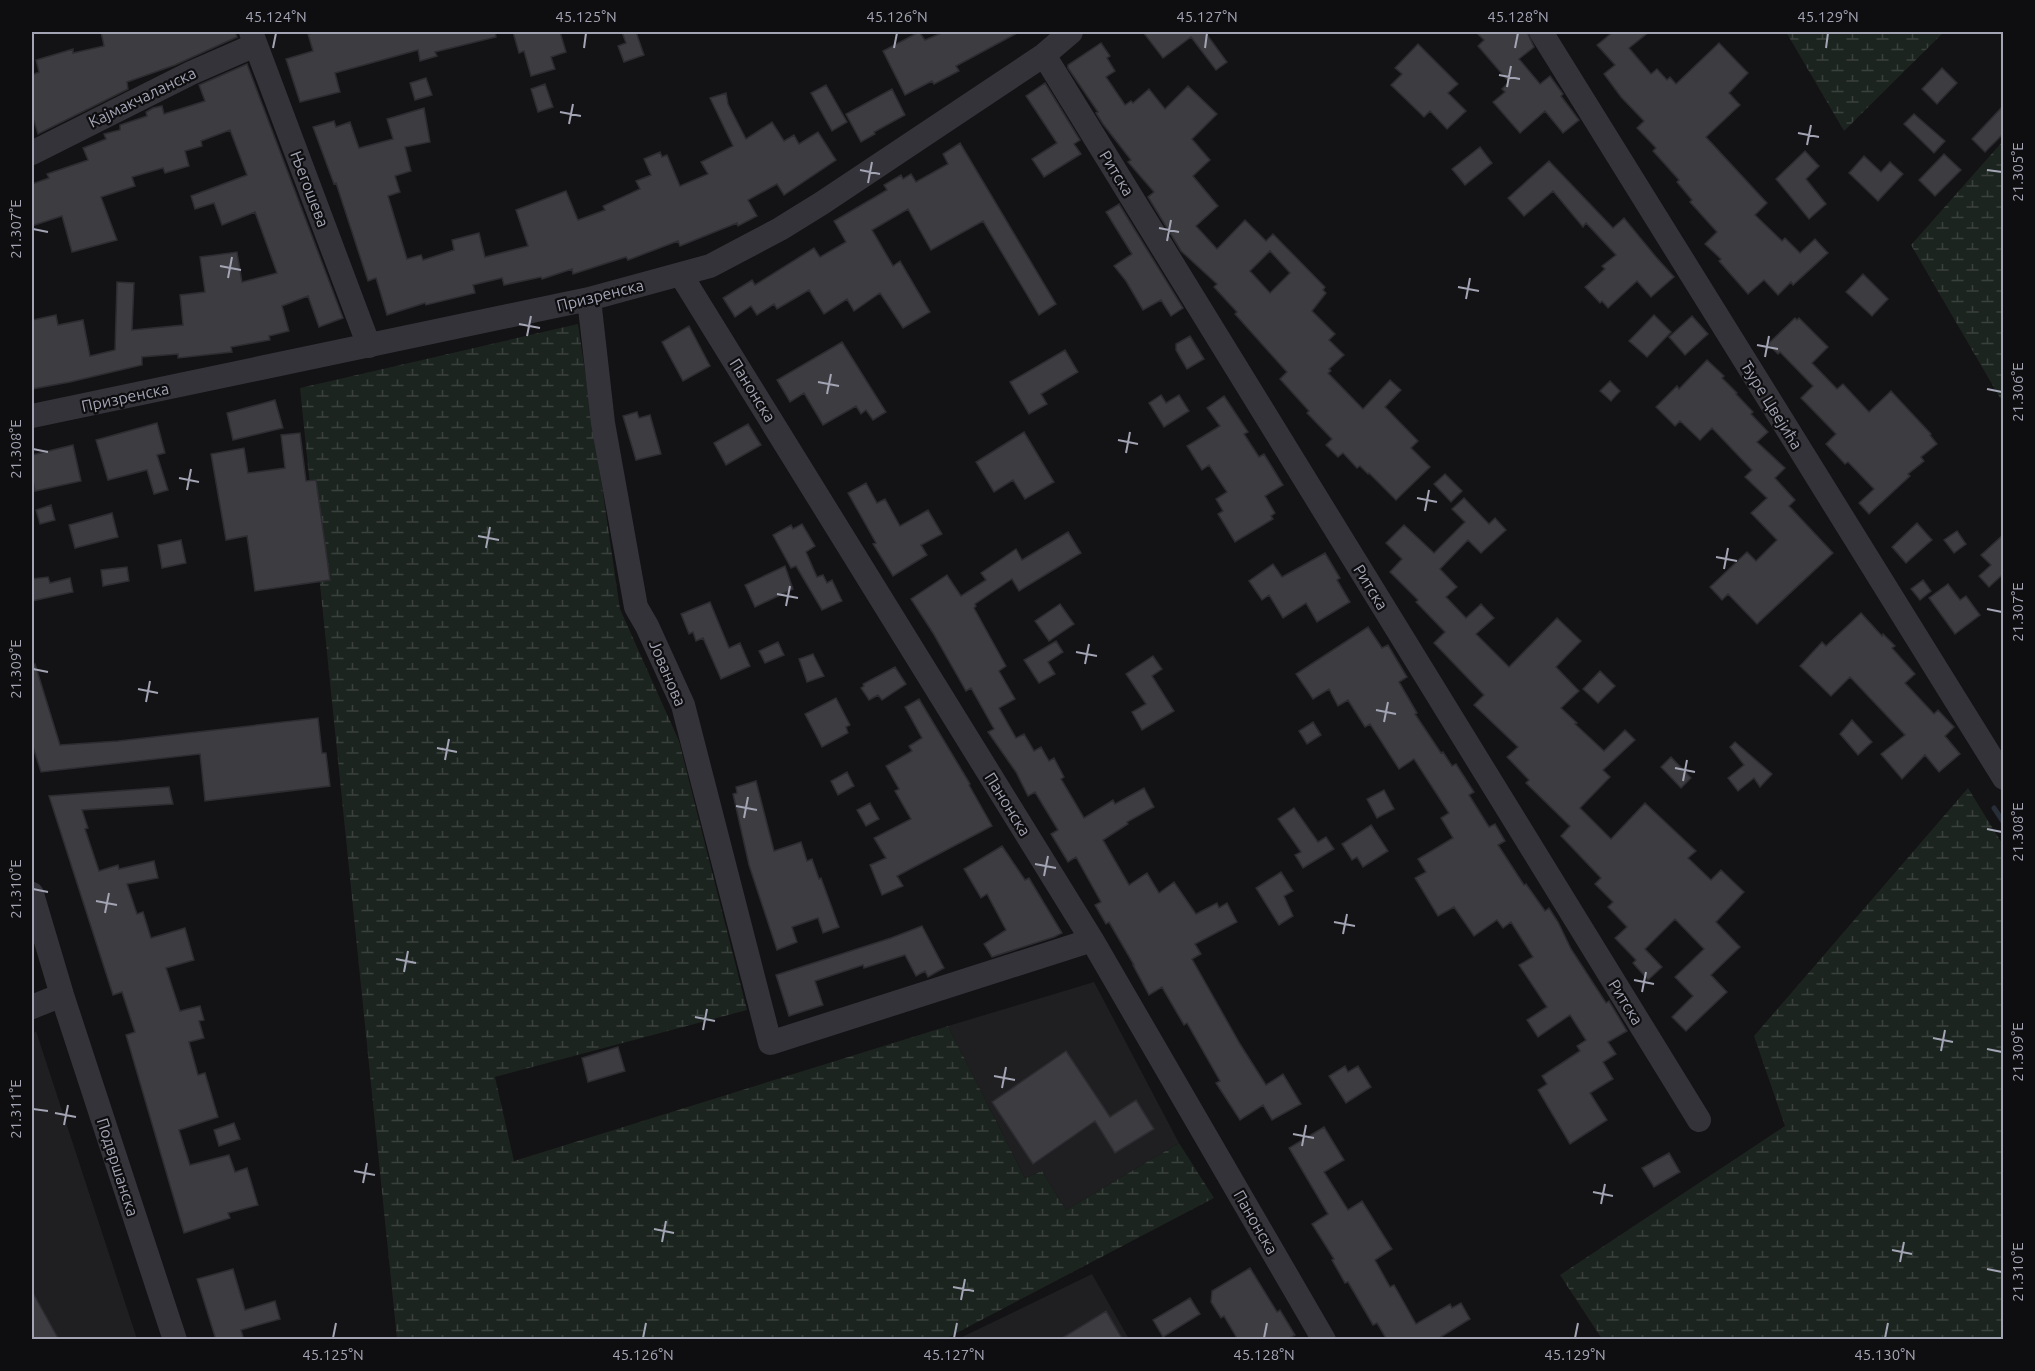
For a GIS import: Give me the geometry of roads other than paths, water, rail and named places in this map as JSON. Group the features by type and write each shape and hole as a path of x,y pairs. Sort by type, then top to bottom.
{"street":[{"name":"Призренска","path":"32,416 589,299 681,275 719,261 788,224 1044,55 1071,32"},
{"name":"Ђуре Цвејића","path":"1541,32 2004,778"},
{"name":"Кајмакчаланска","path":"32,153 149,93 253,35"},
{"name":"Његошева","path":"253,35 369,346"},
{"name":"Ритска","path":"1044,55 1699,1120"},
{"name":"Панонска","path":"681,275 1092,940 1321,1338"},
{"name":"Јованова","path":"589,299 603,423 636,607 683,705 770,1043 1092,940"},
{"name":"Подвршанска","path":"32,894 62,995 175,1340"},
{"path":"32,1007 62,995"}],"waterway":[{"path":"1994,808 2004,823"}]}
